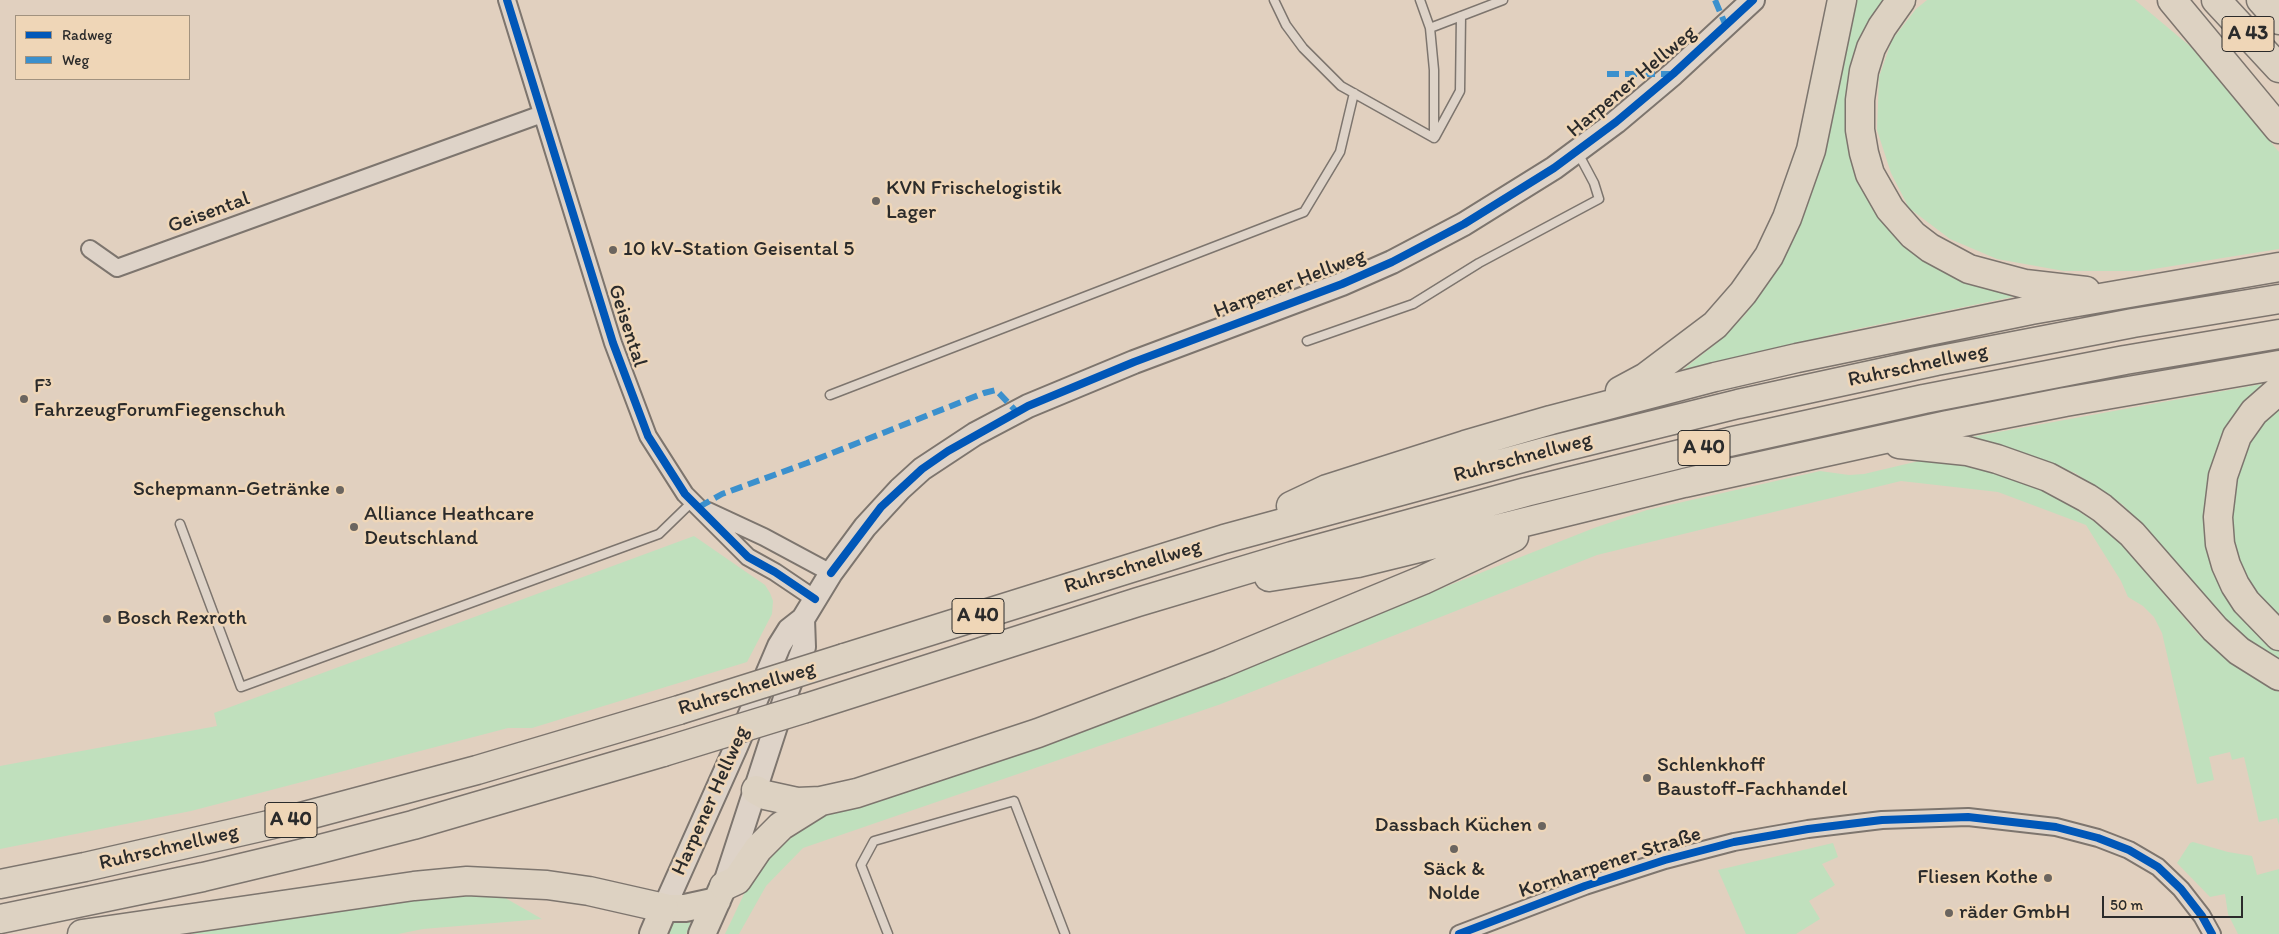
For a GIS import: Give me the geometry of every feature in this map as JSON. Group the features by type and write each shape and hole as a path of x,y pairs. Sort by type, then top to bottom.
{"highway":[{"path":"1551,420 1606,398 1646,377 1677,355 1715,324 1759,271 1778,240 1805,168 1819,115 1842,0"},
{"path":"1901,0 1882,26 1871,48 1864,71 1860,100 1860,130 1870,174 1890,209 1900,222 1913,235 1948,259 1968,269 1991,276 2057,289 2091,291 2169,286"},
{"path":"2152,0 2258,104"},
{"path":"2172,0 2279,129"},
{"name":"A 43","path":"2216,0 2279,68"},
{"name":"A 43","path":"2261,0 2279,20"},
{"path":"1224,539 1327,489 1551,420 1648,394 1797,358 2031,310 2279,267"},
{"name":"Ruhrschnellweg","path":"0,884 171,848 308,815 477,770 679,710 1224,539 1548,450 1738,404 2017,345 2279,299"},
{"name":"Ruhrschnellweg","path":"0,919 184,881 316,850 484,804 663,752 1138,602 1440,514 1729,442 2026,378 2279,334"},
{"path":"1138,602 1203,587 1358,563 1848,446 2074,400 2279,365"},
{"path":"2279,390 2254,412 2237,436 2223,476 2218,517 2220,544 2235,585 2246,602 2279,636"},
{"path":"1848,446 1880,443 1910,444 1967,452 2023,468 2069,488 2102,508 2122,525 2215,629 2239,651 2279,676"},
{"path":"756,790 779,799 797,802 821,801 857,793 1038,733 1220,664 1373,602 1537,526 1587,507"},
{"path":"720,893 737,880 758,849 782,826 821,801"},
{"path":"82,934 414,886 467,881 547,885 589,890 664,908"}],"main road":[{"name":"Harpener Hellweg","path":"653,934 779,646 789,630 803,620 831,573 865,527 900,488 928,465 1016,411 1081,383 1381,267 1480,215 1577,152 1616,122 1674,74 1753,0"},
{"name":"Harpener Hellweg","path":"702,934 720,893 756,790 788,689 804,647 803,620"},
{"path":"736,747 743,774 756,790"},
{"path":"664,908 685,908 720,893"}],"street":[{"name":"Geisental","path":"507,0 628,386 648,436 685,494 748,557 775,572 815,599"},
{"name":"Geisental","path":"90,249 118,268 542,114"},
{"name":"Geisental","path":"696,504 764,537 831,573"},
{"name":"Kornharpener Straße","path":"1459,934 1585,886 1665,860 1734,842 1808,829 1882,820 1968,817 2056,827 2098,838 2129,850 2158,867 2181,889 2202,916 2212,934"}],"lane":[{"path":"1274,0 1286,25 1303,48 1341,86 1382,107 1434,138"},
{"path":"1420,0 1430,28 1434,70 1434,138"},
{"path":"1430,28 1503,0"},
{"path":"1434,138 1460,91 1461,16"},
{"path":"830,395 1304,212 1340,152 1354,93"},
{"path":"1308,341 1413,304 1479,263 1599,199 1594,183 1577,152"},
{"path":"180,524 241,687 658,534 696,504"},
{"path":"888,934 861,865 874,841 1014,801 1065,934"}],"green space":[{"path":"1854,0 1886,0 1850,88 1907,244 1942,270 1988,288 2027,294 1842,332 1680,372 1718,342 1745,315 1769,282 1794,234"},
{"path":"1927,0 2135,0 2191,47 2279,152 2279,249 2141,271 2064,271 1997,259 1950,239 1909,208 1891,173 1877,130 1879,77 1892,40 1916,9"},
{"path":"2262,384 2228,429 2214,457 2207,491 2208,530 2279,649 2279,662 2256,650 2226,621 2123,505 2075,473 2015,450 1960,439"},
{"path":"2279,409 2279,619 2246,582 2235,553 2229,504 2235,468 2258,428"},
{"path":"1923,460 1942,461 1986,469 2022,480 2065,502 2095,522 2122,545 2198,634 2226,658 2279,692 2279,825 2277,818 2259,822 2244,757 2232,760 2230,752 2209,757 2214,780 2197,784 2162,633 2154,617 2143,606 2128,597 2121,581 2086,525 1998,492 1901,481 1597,555 1221,704 803,848 766,886 739,934 725,934 745,892 766,861 792,837 794,828 816,816 1192,687 1594,528 1647,510 1820,471 1849,475 1864,474"},
{"path":"694,536 765,585 770,593 773,601 772,614 747,662 532,728 508,728 191,811 0,849 0,766 217,726 214,713"},
{"path":"2193,842 2228,852 2252,856 2257,875 2279,869 2279,934 2238,934 2228,914 2225,894 2210,897 2177,863 2190,843"},
{"path":"1833,843 1838,857 1822,864 1835,885 1809,901 1820,919 1796,934 1746,934 1718,870"},
{"path":"459,892 500,895 542,919 423,929 398,934 144,934"},
{"path":"674,917 690,920 690,926 686,934 665,934"}],"marked path":[{"path":"1715,0 1726,26"},
{"path":"1607,74 1672,74"},
{"path":"699,507 722,494 807,463 984,393 996,390 1016,411"}],"cycle path":[{"path":"507,0 613,343 648,436 685,494 748,557 775,572 815,599"},
{"path":"831,573 881,507 922,469 948,451 1028,406 1134,362 1342,284 1392,262 1464,224 1554,168 1616,122 1673,74 1753,0"},
{"path":"1459,934 1585,886 1665,860 1734,842 1808,829 1882,820 1968,817 2056,827 2098,838 2129,850 2158,867 2181,889 2202,916 2212,934"}],"place":[{"name":"KVN Frischelogistik Lager","path":"876,201"},
{"name":"10 kV-Station Geisental 5","path":"613,250"},
{"name":"F³ FahrzeugForumFiegenschuh","path":"24,399"},
{"name":"Schepmann-Getränke","path":"340,490"},
{"name":"Alliance Heathcare Deutschland","path":"354,527"},
{"name":"Bosch Rexroth","path":"107,619"},
{"name":"Schlenkhoff Baustoff-Fachhandel","path":"1647,778"},
{"name":"Dassbach Küchen","path":"1542,826"},
{"name":"Säck & Nolde","path":"1454,849"},
{"name":"Fliesen Kothe","path":"2048,878"},
{"name":"räder GmbH","path":"1949,913"}]}
